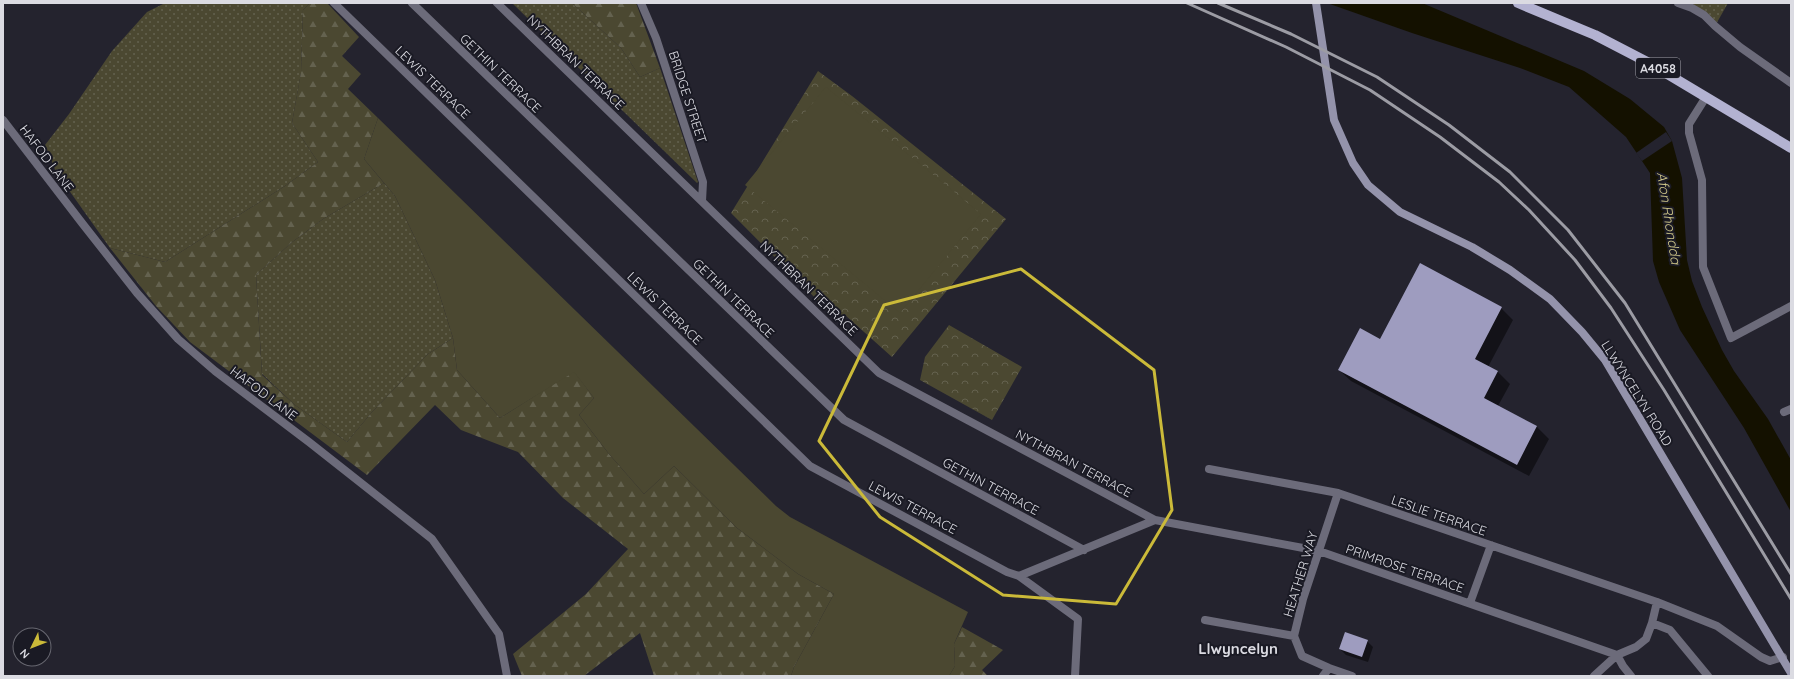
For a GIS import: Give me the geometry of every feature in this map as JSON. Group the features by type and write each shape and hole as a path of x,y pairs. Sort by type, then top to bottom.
{"main road":[{"name":"LLWYNCELYN ROAD","path":"1316,3 1334,120 1353,163 1368,185 1400,212 1472,247 1510,270 1550,299 1582,332 1605,360 1783,657 1791,673"},
{"name":"A4058","path":"1518,3 1608,42 1649,63 1791,148"}],"street":[{"name":"LEWIS TERRACE","path":"334,3 810,466 1007,572 1019,576 1078,619 1075,676"},
{"name":"GETHIN TERRACE","path":"412,3 844,420 1084,550"},
{"name":"NYTHBRAN TERRACE","path":"497,3 879,373 1155,520"},
{"name":"BRIDGE STREET","path":"641,3 656,38 703,182 702,201"},
{"path":"1678,3 1704,14 1714,26 1740,47 1791,83"},
{"path":"1706,97 1689,124 1689,133 1702,180 1703,267 1731,338 1791,306"},
{"name":"HAFOD LANE","path":"3,120 137,293 178,339 215,371 309,442 432,540 499,634 507,676"},
{"name":"LESLIE TERRACE","path":"1209,469 1338,493 1657,602 1717,626 1761,657 1770,661 1783,657"},
{"name":"HEATHER WAY","path":"1338,493 1303,599 1294,636 1302,656 1352,676"},
{"path":"1019,576 1155,520"},
{"name":"PRIMROSE TERRACE","path":"1155,520 1318,551 1618,655"},
{"path":"1470,603 1491,545"},
{"path":"1594,676 1618,655 1636,648 1646,639 1657,602"},
{"path":"1205,620 1294,636"},
{"path":"1652,623 1670,630 1708,676"},
{"path":"1618,655 1623,666 1631,676"},
{"path":"1323,676 1329,668"}],"highlighted area":[{"path":"1021,269 1154,370 1172,510 1116,604 1003,595 880,517 819,441 884,305"}],"green space":[{"path":"165,3 310,3 303,10 301,73 292,123 318,162 285,186 165,262 110,248 56,172 45,145 69,114 112,51 147,12"},
{"path":"310,3 327,3 359,37 342,56 361,74 348,89 378,118 364,159 384,183 323,219 291,243 256,275 262,375 295,405 347,442 372,412 428,354 453,338 457,370 500,418 574,371 594,398 579,415 609,454 644,494 674,466 737,528 798,574 834,594 794,667 791,676 654,676 640,633 584,676 522,676 513,654 586,594 628,549 563,498 518,452 461,430 435,405 367,475 190,342 156,306 110,248 165,262 285,186 318,162 292,123 301,72 303,10"},
{"path":"512,3 572,3 621,48 640,77 660,68 698,182 697,183"},
{"path":"572,3 636,3 660,68 640,77 621,48"},
{"path":"1678,3 1728,3 1715,26"},
{"path":"818,71 852,96 1006,219 892,357 845,315 831,314 731,213"},
{"path":"826,87 981,214 900,313 745,185"},
{"path":"378,118 776,506 790,517 968,612 954,644 955,666 949,676 791,676 794,667 834,594 798,574 737,528 674,466 644,494 609,454 579,415 594,398 574,372 500,418 457,370 453,338 435,280 395,196 364,159"},
{"path":"384,183 395,196 435,280 453,338 428,354 372,412 347,442 295,405 262,374 256,275 291,243 323,219"},
{"path":"949,325 1022,367 992,420 920,380 925,357"},
{"path":"962,627 1003,650 982,670 988,676 949,676 955,666 954,644"}],"water":[{"name":"Afon Rhondda","path":"1327,3 1422,3 1584,71 1630,99 1664,127 1672,141 1682,178 1687,260 1692,281 1722,350 1734,371 1768,419 1791,460 1791,512 1744,428 1680,330 1659,282 1653,261 1650,173 1626,137 1569,87 1520,68 1412,33"}],"pier":[{"path":"1666,132 1672,141 1642,161 1636,153"}],"building":[{"path":"1420,263 1502,307 1475,359 1498,371 1484,398 1537,426 1517,465 1338,370 1360,328 1380,339"},
{"path":"1345,632 1368,640 1362,657 1339,649"}],"railway":[{"path":"1187,3 1286,47 1370,90 1440,137 1499,182 1529,210 1575,260 1611,308 1664,390 1791,599"},
{"path":"1218,3 1291,34 1377,77 1449,125 1510,172 1568,230 1625,303 1791,574"}],"district":[{"name":"Llwyncelyn","path":"1238,648"}]}
